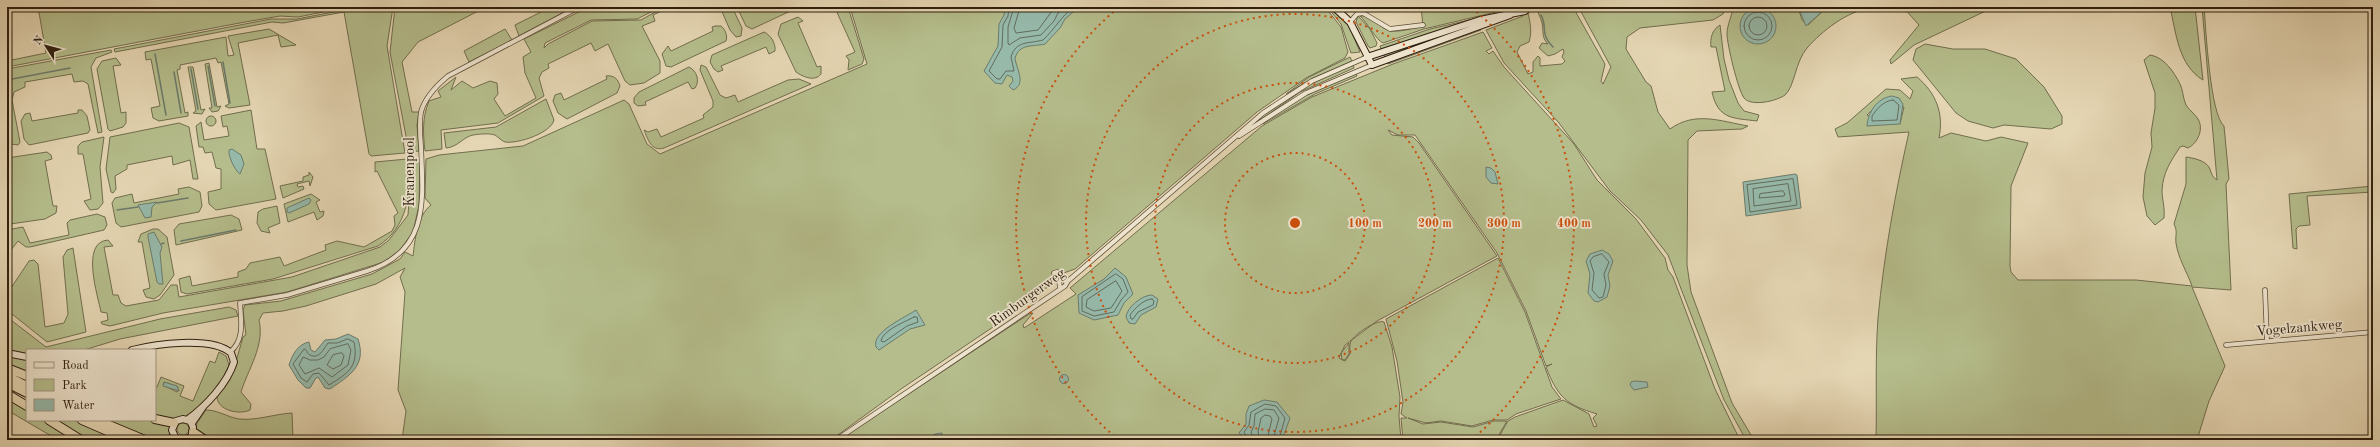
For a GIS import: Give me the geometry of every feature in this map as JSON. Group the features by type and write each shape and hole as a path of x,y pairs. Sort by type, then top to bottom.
{"highway":[{"path":"7,368 26,376"},
{"path":"7,376 26,386"},
{"path":"7,383 26,392"},
{"path":"7,394 26,405"},
{"path":"156,419 174,423"},
{"path":"51,421 81,440"},
{"path":"84,421 128,440"},
{"path":"99,421 146,440"},
{"path":"191,425 205,440"}],"street":[{"name":"Kranenpool","path":"230,352 238,343 240,336 240,303 287,295 380,267 400,254 412,238 421,212 420,119 424,104 431,92 448,76 579,7"},
{"path":"1334,7 1350,22 1372,65 1510,15 1525,11"},
{"path":"1350,22 1357,14 1362,13 1390,29 1423,25"},
{"path":"1367,57 1480,20 1510,15"},
{"name":"Rimburgerweg","path":"836,440 984,342 1065,286 1068,281 1235,139 1263,113 1298,89 1331,72 1367,57"},
{"name":"Rimburgerweg","path":"1235,139 1306,93 1372,65"},
{"path":"1060,288 1059,280 1055,273 1065,281 1068,281"},
{"path":"2265,290 2268,340"},
{"name":"Vogelzankweg","path":"2226,344 2373,332"},
{"path":"136,349 158,344 179,343 209,346 230,352 234,358 231,370 204,405 191,425 190,438 185,440"},
{"path":"7,353 26,357"},
{"path":"169,440 173,434 174,423 180,419 191,425"},
{"path":"173,434 180,440"}],"green space":[{"path":"38,7 349,7 298,17 280,16 245,22 7,67 7,61 46,53"},
{"path":"359,7 393,7 387,46 405,153 371,156 369,154 344,12 283,23 272,22 115,52 114,49 271,19 297,19"},
{"path":"395,7 486,7 418,42 402,62 412,112 419,112 417,125 419,151 409,152 390,52"},
{"path":"551,7 566,7 568,10 519,36 515,25"},
{"path":"589,7 661,7 637,19 591,20 545,43 544,48 548,44 592,21 641,20 664,7 670,7 653,15 655,21 642,26 660,61 660,73 644,83 630,85 625,81 608,44 595,51 591,43 548,64 549,68 542,72 539,78 544,96 498,123 441,130 442,149 425,151 425,113 429,101 441,97 438,91 456,77 451,90 462,81 473,88 490,81 497,83 498,94 494,99 505,116 536,98 525,73 523,57 531,52 524,39"},
{"path":"720,7 732,7 742,28 741,36 736,37 730,30"},
{"path":"737,7 799,7 752,29 746,26"},
{"path":"830,7 848,7 864,59 862,64 848,70 849,60 846,56 855,52 835,8 831,9"},
{"path":"850,7 1325,7 1341,27 1348,52 1345,58 1306,78 1257,112 1075,269 1061,274 1037,297 1000,318 1002,321 901,389 831,440 402,440 406,411 398,390 405,292 400,277 405,268 376,284 306,306 283,311 263,313 259,320 260,339 258,348 241,392 251,404 250,410 241,412 230,411 221,406 218,402 217,397 235,365 243,337 246,335 243,310 245,305 281,301 372,274 400,259 405,252 413,256 420,222 426,210 431,205 425,198 426,159 439,155 523,146 624,100 629,104 647,144 660,154 867,64"},
{"path":"1421,7 1527,7 1531,33 1530,38 1529,42 1520,46 1517,52 1528,74 1533,72 1533,62 1538,56 1540,58 1540,66 1562,64 1565,61 1562,57 1564,52 1563,49 1548,56 1539,48 1542,43 1548,44 1544,37 1542,23 1537,7 1545,7 1547,11 1574,9 1605,64 1601,81 1603,84 1611,67 1579,8 1726,7 1723,14 1713,20 1640,28 1627,37 1626,49 1646,82 1651,86 1658,112 1670,129 1679,123 1698,119 1718,120 1748,126 1742,129 1697,131 1688,140 1687,265 1691,292 1732,403 1754,440 1746,440 1724,400 1668,255 1641,220 1610,191 1559,123 1504,63 1486,30 1523,16 1524,10 1513,8 1424,29 1383,43 1377,38 1360,16 1372,19 1387,30 1403,30 1423,26"},
{"path":"1733,7 1798,7 1802,20 1808,25 1827,7 1902,7 1894,10 1871,8 1844,17 1807,48 1797,67 1791,86 1785,95 1770,101 1758,103 1747,101 1744,98 1733,67 1727,34"},
{"path":"1903,7 1992,8 1914,45 1891,64 1890,60 1919,25"},
{"path":"2170,7 2195,7 2203,80 2188,66 2183,57 2176,37"},
{"path":"2202,7 2204,7 2215,106 2219,118 2224,126 2229,179 2226,184 2231,290 2192,287 2225,366 2209,401 2197,440 1876,440 1877,348 1880,294 1890,225 1909,132 1838,137 1835,129 1847,123 1886,89 1900,90 1910,99 1913,91 1901,79 1917,77 1924,83 1937,104 1940,120 1939,138 1951,133 1986,141 2001,137 2028,143 2011,186 2010,266 2011,272 2018,280 2136,280 2192,286 2179,254 2174,224 2186,184 2186,157 2201,161 2207,165 2217,180","holes":["1880,102 1904,107 1900,124 1867,115"]},
{"path":"1330,8 1349,26 1360,52 1351,53 1341,24 1329,9"},
{"path":"1358,16 1370,29 1377,43 1376,46 1370,48 1368,46 1356,22"},
{"path":"798,17 803,21 798,23 817,67 821,66 821,74 816,78 805,77 796,72 778,34 781,24"},
{"path":"1478,18 1381,49 1380,46 1430,29"},
{"path":"1479,24 1385,58 1383,52"},
{"path":"1720,25 1724,59 1729,80 1738,103 1744,111 1759,115 1757,121 1728,116 1718,108 1715,101 1712,92 1725,91 1716,47 1711,47 1712,34"},
{"path":"721,26 724,29 727,39 726,41 671,67 666,66 662,54 668,46 671,51 713,31 712,27"},
{"path":"1478,28 1481,30 1388,64 1387,61"},
{"path":"269,29 296,45 281,47 278,35 238,43 250,105 229,108 225,106 229,104 221,62 218,63 216,58 180,65 180,69 177,70 185,113 188,112 188,116 159,121 153,118 151,108 160,106 151,59 146,60 145,52 226,37 228,56 234,55 228,36"},
{"path":"505,29 512,40 469,62 464,51"},
{"path":"764,32 769,35 772,40 775,46 775,51 769,54 766,47 721,66 723,70 718,72 714,69 710,62 712,55"},
{"path":"1483,32 1492,48 1486,51 1489,54 1493,51 1504,67 1574,144 1597,180 1636,219 1665,258 1668,270 1673,277 1715,389 1740,440 1497,440 1508,421 1515,417 1563,400 1589,414 1594,427 1597,426 1593,418 1597,414 1578,407 1565,399 1555,386 1546,367 1552,364 1546,366 1526,311 1497,253 1415,135 1398,135 1388,130 1392,135 1413,137 1419,143 1497,256 1372,325 1384,322 1392,347 1400,397 1399,416 1401,440 839,440 1029,314 1033,313 1023,325 1024,328 1076,294 1070,288 1262,126 1312,97 1393,64","holes":["1352,340 1350,344 1350,354 1345,361 1339,358 1345,345"]},
{"path":"1925,44 1953,49 1985,49 2016,59 2044,87 2062,116 2062,124 2051,129 2004,125 1993,128 1968,121 1956,113 1913,60 1916,49"},
{"path":"111,50 112,52 96,58 91,67 102,132 98,133 88,84 83,81 74,82 72,74 25,82 25,87 14,92 12,100 20,142 18,145 11,144 7,126 7,69"},
{"path":"2150,55 2160,59 2172,70 2181,86 2186,105 2200,123 2199,135 2195,143 2188,148 2183,146 2180,147 2168,167 2162,190 2164,218 2155,225 2147,216 2143,197 2145,173 2152,147 2151,133 2155,108 2155,93 2144,60"},
{"path":"1350,57 1352,61 1313,78 1286,94 1309,77"},
{"path":"116,58 121,65 113,66 121,113 126,112 126,123 123,127 110,131 108,129 97,69 102,61"},
{"path":"209,63 217,107 221,106 218,111 212,112 209,108 212,108 205,64"},
{"path":"1353,64 1354,68 1300,92 1248,129 1270,109 1283,100 1311,84"},
{"path":"701,65 706,67 720,95 726,98 735,95 738,102 788,80 799,79 811,84 664,148 656,148 649,141 644,130 648,132 657,129 661,137 704,118 703,115 713,107 713,101 700,70"},
{"path":"188,67 193,67 201,110 205,109 202,114 193,113 196,111"},
{"path":"689,67 697,76 697,85 695,88 692,89 688,82 645,102 646,105 638,106 634,103 634,98 639,92"},
{"path":"1356,73 1357,76 1315,94 1263,124 1273,115 1295,101"},
{"path":"606,76 613,77 618,81 620,86 617,93 567,119 558,113 553,101 555,95 561,93 564,100 607,79"},
{"path":"546,99 554,120 552,125 533,137 518,141 505,142 492,134 473,135 454,146 446,148 444,133 496,127"},
{"path":"78,110 82,110 87,116 90,130 88,133 29,145 24,139 21,121 25,114 30,113 32,121 78,113"},
{"path":"251,110 257,149 265,149 276,199 216,210 209,204 208,192 221,189 221,169 216,168 212,152 205,153 203,147 199,147 196,126 201,122 204,140 229,136 227,126 223,127 221,116"},
{"path":"211,116 216,121 211,126 206,121"},
{"path":"179,123 189,127 198,179 193,179 190,160 173,165 172,156 127,165 127,169 115,176 116,189 113,193 111,192 106,169 110,137"},
{"path":"104,137 100,167 103,203 98,209 90,210 84,201 91,199 83,154 78,154 78,146 82,142"},
{"path":"47,152 51,155 52,159 45,161 53,206 57,206 56,213 45,219 10,224 7,222 7,215 12,214 7,187 7,158"},
{"path":"407,159 409,184 406,208 396,229 378,246 273,279 187,294 181,292 179,279 190,276 192,286 238,277 238,272 246,269 250,263 280,257 284,266 326,250 325,245 337,241 364,247 392,231 395,225 394,216 398,213 377,171 375,172 375,162"},
{"path":"410,159 420,159 419,205 413,232 400,250 384,262 287,292 163,313 110,326 102,324 101,322 108,320 107,313 101,312 93,271 95,250 100,243 108,240 113,246 104,247 113,295 118,295 121,303 126,306 159,300 171,285 177,285 179,297 292,277 380,247 389,240 408,215 411,173"},
{"path":"309,172 313,177 310,186 309,181 297,184 298,187 303,186 304,189 283,198 280,186 303,181 303,177 309,175"},
{"path":"2373,186 2373,192 2307,196 2310,225 2299,226 2296,229 2297,249 2293,248 2289,194"},
{"path":"189,187 200,192 202,206 199,212 121,227 116,223 112,203 115,198 132,194 134,203 179,194 178,189"},
{"path":"311,194 320,200 316,202 320,212 324,211 323,216 317,220 314,212 288,222 284,204"},
{"path":"277,206 280,223 268,228 270,233 261,231 257,223 258,212 263,209"},
{"path":"97,214 105,217 107,225 104,230 30,247 26,247 18,241 7,255 7,230 23,227 30,243 69,235 67,223 70,220"},
{"path":"231,215 239,219 242,230 176,245 174,230 179,224"},
{"path":"153,229 158,229 167,237 174,275 160,295 154,299 146,297 143,290 150,288 142,242 138,242 141,234"},
{"path":"73,248 86,332 47,342 7,310 7,294 29,261 34,260 38,264 45,327 64,323 68,314 63,257 67,250"},
{"path":"1498,258 1525,312 1552,387 1561,399 1516,414 1507,420 1493,420 1472,426 1441,421 1426,423 1408,418 1423,424 1441,422 1473,427 1494,421 1507,421 1496,440 1403,440 1401,418 1407,418 1401,414 1403,402 1397,361 1386,319"},
{"path":"229,307 236,310 238,316 120,339 87,349 26,349 26,355 7,349 7,317 46,347 160,319"},
{"path":"1349,343 1349,354 1345,360 1342,360 1341,353"},
{"path":"219,352 226,356 229,365 220,382 207,400 191,414 182,418 167,420 156,417 156,387 161,377 184,386 180,396 193,401 210,361 215,363","holes":["164,382 178,387 177,392 163,385"]},
{"path":"7,356 26,360 26,375 7,366"},
{"path":"7,396 26,408 26,421 47,421 77,440 58,440 7,410"},
{"path":"206,410 215,411 239,419 292,413 293,440 189,440 195,436 197,423"},
{"path":"54,421 76,421 119,440 84,440"},
{"path":"109,421 156,421 171,426 168,440 156,440"},
{"path":"181,423 185,423 189,429 185,435 181,435 177,431 177,427"}],"water":[{"path":"1005,7 1079,7 1065,19 1060,28 1045,44 1027,46 1017,53 1015,58 1020,80 1017,87 1013,90 1009,86 1013,81 1012,77 1007,75 1002,84 995,83 984,71 998,46 999,24 1004,15"},
{"path":"1798,7 1827,7 1806,26"},
{"path":"1758,8 1768,11 1773,16 1776,26 1773,36 1768,41 1758,44 1748,41 1743,36 1740,26 1743,16 1748,11"},
{"path":"1892,96 1899,98 1903,104 1900,124 1867,126 1869,116 1874,106 1887,97"},
{"path":"232,149 241,155 244,164 240,174 234,167 229,153 229,150"},
{"path":"1486,167 1491,168 1495,172 1498,184 1491,183 1486,177"},
{"path":"1795,174 1797,175 1801,208 1746,216 1743,182"},
{"path":"309,198 311,200 309,204 289,213 287,212 287,208"},
{"path":"157,202 152,207 151,217 145,218 138,205"},
{"path":"154,232 162,247 160,253 163,284 159,284 157,282 148,237 148,234"},
{"path":"1602,250 1609,254 1613,261 1608,275 1610,286 1607,297 1598,302 1594,301 1588,293 1590,274 1586,261 1590,254"},
{"path":"1115,268 1126,277 1133,294 1124,303 1118,315 1094,320 1079,313 1078,295 1104,279"},
{"path":"1152,295 1158,299 1156,307 1141,315 1135,324 1129,323 1126,317 1129,309 1140,299"},
{"path":"916,310 925,325 910,329 879,350 876,347 876,341 884,331"},
{"path":"348,334 358,339 360,348 358,363 350,375 330,389 325,388 318,377 310,388 306,388 298,380 289,365 296,350 305,343 309,342 311,350 315,352 325,340 336,339"},
{"path":"1064,374 1069,379 1064,384 1059,379"},
{"path":"164,382 177,386 179,391 163,386"},
{"path":"1631,382 1647,382 1648,387 1634,390 1630,385"},
{"path":"1264,400 1277,402 1290,418 1282,440 1247,440 1239,433 1246,424 1246,414 1249,406"},
{"path":"942,433 941,440 926,440 935,434"},
{"path":"1056,435 1066,440 1048,440 1050,436"}],"waterway":[{"path":"1541,15 1544,23 1546,38 1553,47"},
{"path":"155,54 166,115"},
{"path":"223,62 230,103"},
{"path":"208,66 215,106"},
{"path":"7,80 70,68"},
{"path":"191,69 198,109"},
{"path":"174,72 181,113"},
{"path":"157,203 188,198"},
{"path":"117,210 138,207"},
{"path":"181,241 236,230"}],"tunnel":[{"path":"1525,11 1544,8"}]}
